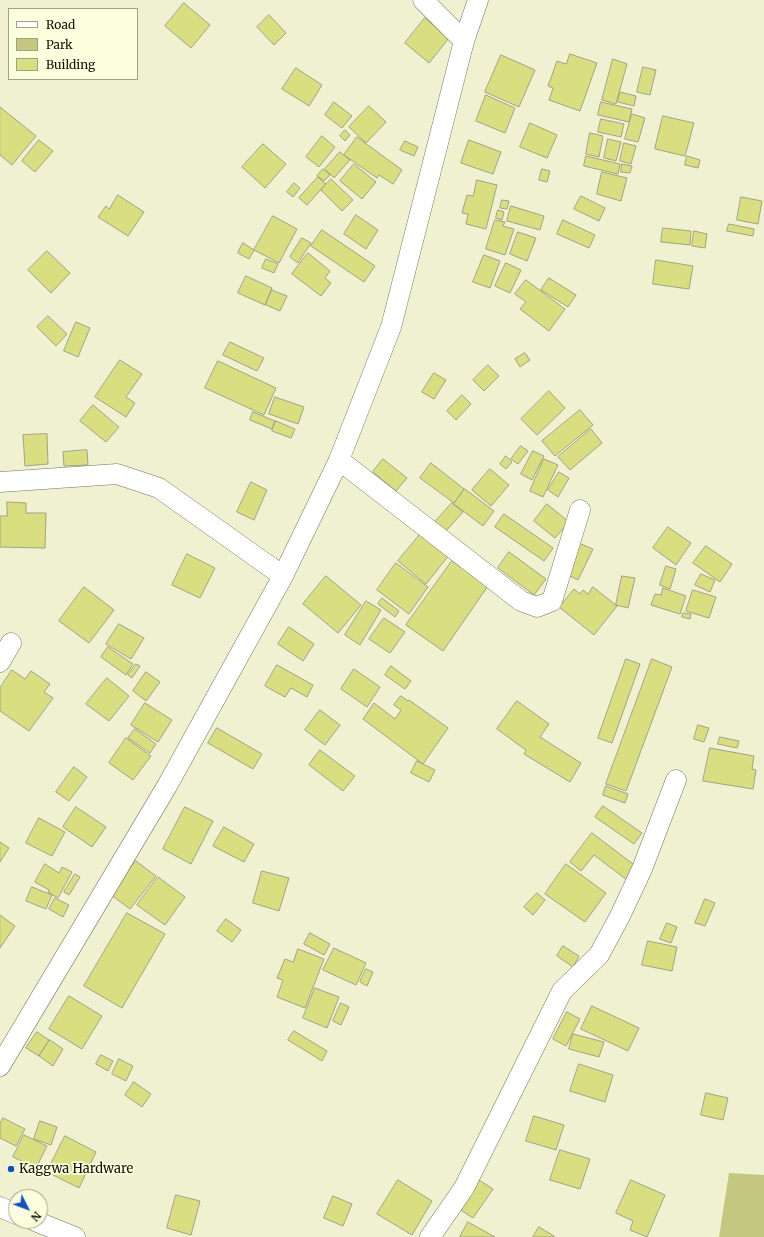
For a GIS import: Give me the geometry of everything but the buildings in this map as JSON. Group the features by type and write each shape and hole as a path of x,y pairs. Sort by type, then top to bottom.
{"street":[{"path":"423,0 464,41"},
{"path":"0,1066 167,786 283,576 339,460 391,327 464,41 478,0"},
{"path":"339,460 521,601 537,607 552,601 580,510"},
{"path":"0,482 117,474 159,488 283,576"},
{"path":"0,662 12,643"},
{"path":"430,1237 464,1188 562,991 599,955 620,916 642,869 676,780"},
{"path":"48,1226 75,1237"}],"green space":[{"path":"729,1173 764,1175 764,1237 719,1237"}],"place":[{"name":"Kaggwa Hardware","path":"11,1169"}]}
